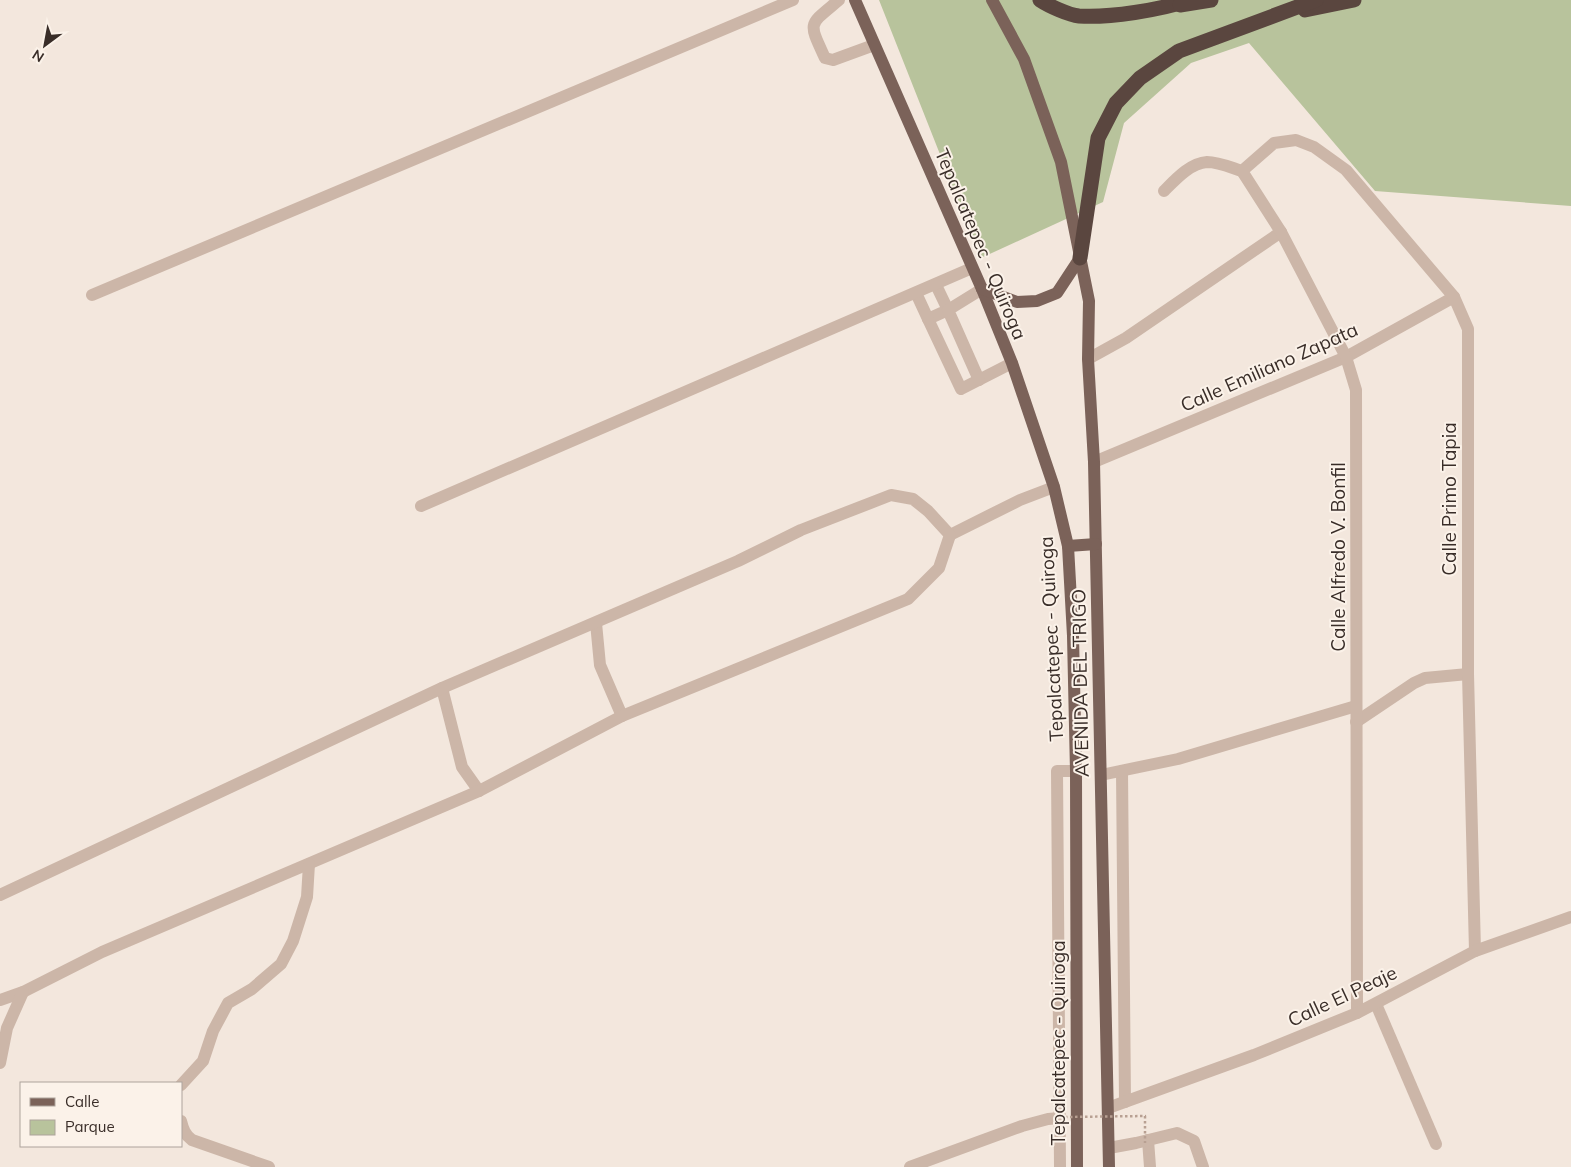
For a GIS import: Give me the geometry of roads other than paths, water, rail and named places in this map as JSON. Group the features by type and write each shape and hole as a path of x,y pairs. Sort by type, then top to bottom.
{"highway":[{"path":"1040,0 1045,4 1077,16 1112,15 1211,0"},
{"path":"1174,6 1189,0"},
{"path":"1080,258 1098,138 1116,103 1140,78 1179,51 1316,0"},
{"path":"1265,18 1354,0"}],"main road":[{"name":"Tepalcatepec - Quiroga","path":"855,0 982,289 1012,364 1054,488 1068,546 1073,636 1076,771 1077,1167"},
{"name":"AVENIDA DEL TRIGO","path":"992,0 1024,59 1061,162 1089,301 1088,358 1094,462 1109,1167"},
{"path":"982,289 1017,302 1037,301 1057,292 1080,258"},
{"path":"1068,546 1096,544"}],"street":[{"path":"92,296 793,0"},
{"path":"839,0 815,20 813,30 826,58 833,60 874,45"},
{"name":"Calle Primo Tapia","path":"1242,171 1274,143 1296,140 1314,148 1346,170 1454,297 1468,329 1468,674 1475,951"},
{"path":"1164,191 1187,170 1197,164 1207,162 1242,171"},
{"name":"Calle Alfredo V. Bonfil","path":"1242,171 1281,232 1346,357 1356,390 1357,1013"},
{"path":"1088,358 1126,338 1281,232"},
{"path":"421,506 972,268"},
{"path":"936,285 979,380"},
{"path":"928,319 948,310 982,289"},
{"path":"916,293 960,390 1012,364"},
{"name":"Calle Emiliano Zapata","path":"1094,462 1346,357 1454,297"},
{"path":"941,348 960,340"},
{"path":"0,1000 23,992 102,952 480,791 622,716 908,598 939,568 950,535 1020,500 1054,488"},
{"path":"0,895 442,688 738,561 800,530 891,495 913,499 928,511 950,535"},
{"path":"596,623 600,665 622,716"},
{"path":"1356,722 1414,682 1425,678 1468,674"},
{"path":"442,688 462,767 480,791"},
{"path":"1101,775 1178,759 1356,706"},
{"path":"1060,1167 1063,1118 1057,771 1076,771"},
{"path":"1122,771 1125,1102"},
{"path":"182,1084 203,1061 213,1031 228,1003 252,989 281,964 294,941 307,897 309,864"},
{"name":"Calle El Peaje","path":"1108,1108 1254,1055 1357,1013 1475,951 1571,917"},
{"path":"0,1063 7,1028 23,992"},
{"path":"1376,1004 1436,1144"},
{"path":"910,1167 1022,1126 1048,1119 1063,1118"},
{"path":"182,1128 186,1136 192,1140 269,1167"},
{"path":"1109,1148 1146,1142 1178,1133 1194,1141 1203,1167"},
{"path":"1146,1142 1150,1167"}]}
